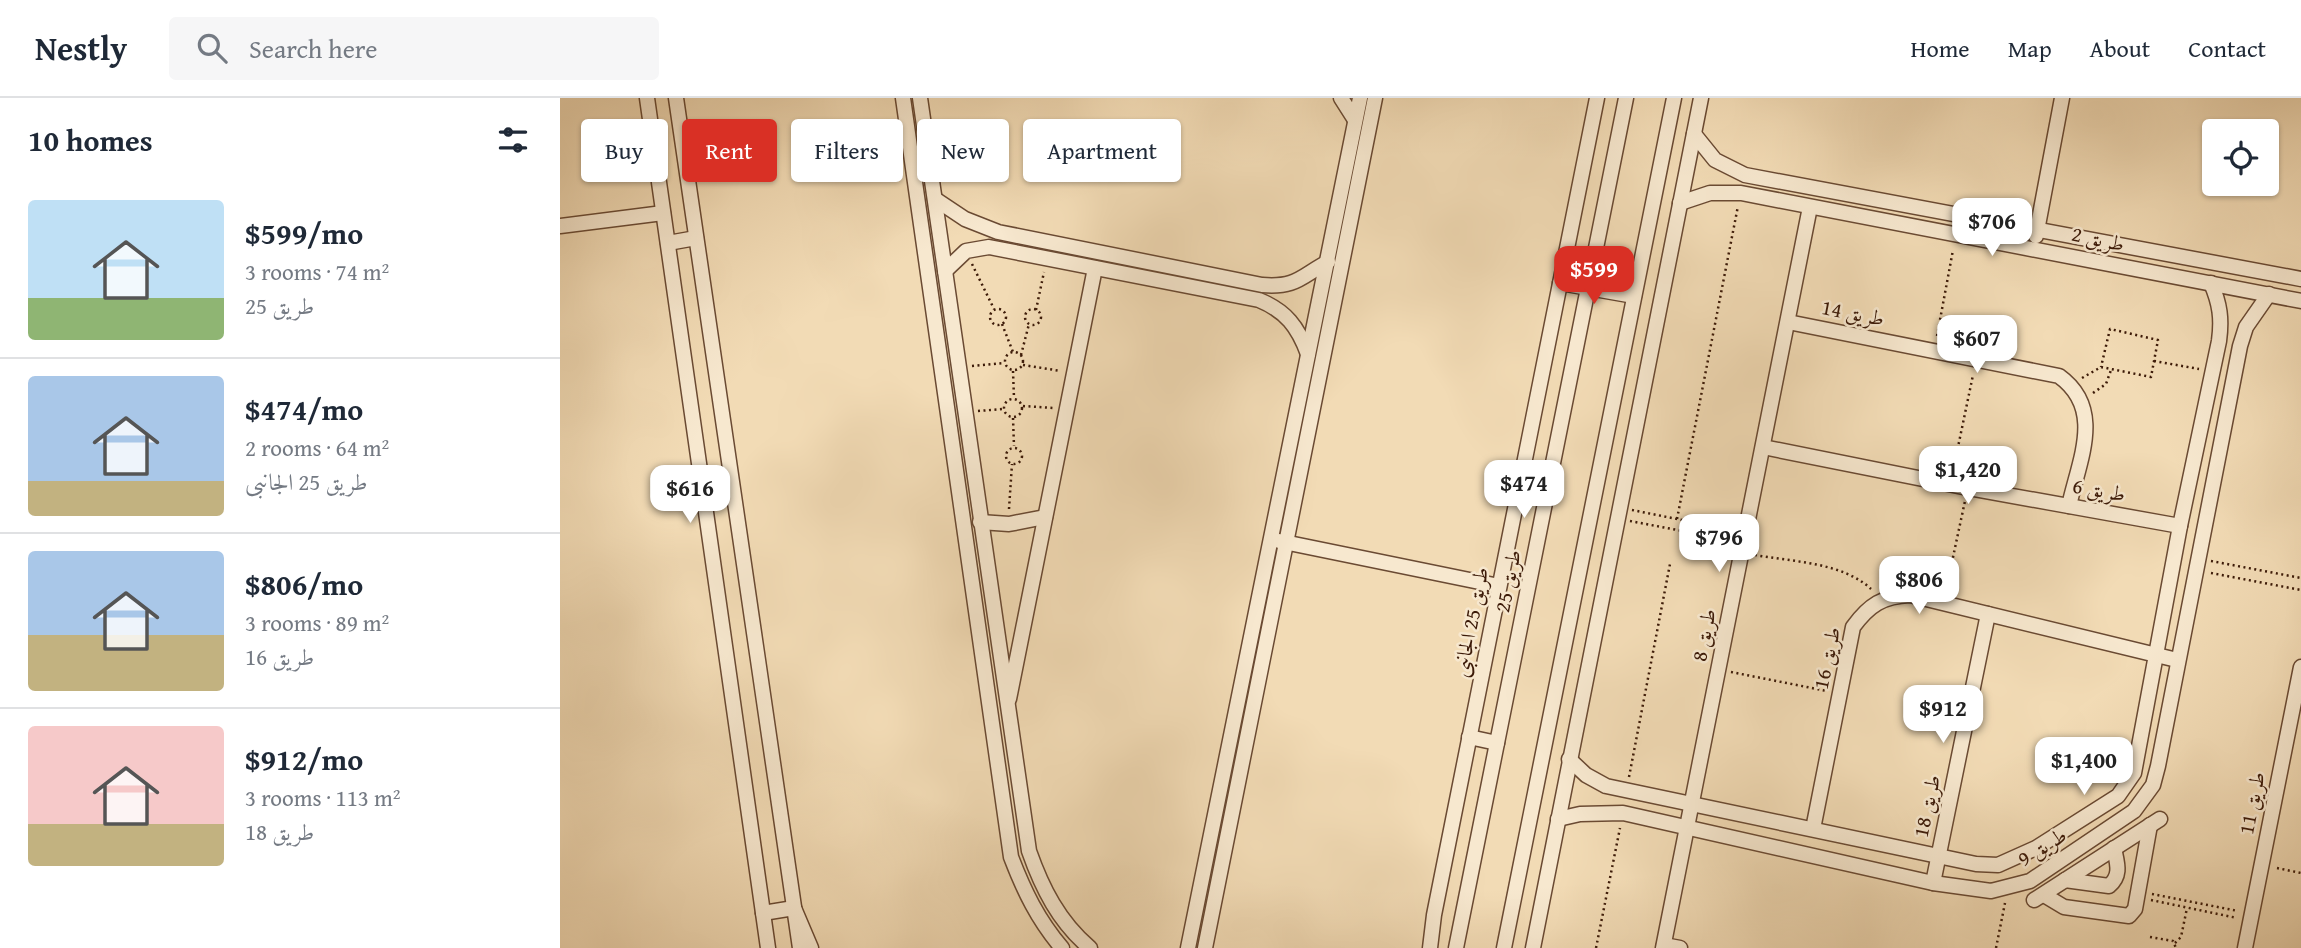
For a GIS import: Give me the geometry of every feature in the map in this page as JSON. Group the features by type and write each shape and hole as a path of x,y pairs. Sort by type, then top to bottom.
{"street":[{"path":"647,98 768,948"},
{"path":"676,98 800,948"},
{"path":"903,98 1005,817 1016,869 1025,894 1045,928 1062,948"},
{"path":"920,98 924,119"},
{"path":"1341,98 1355,120"},
{"path":"1357,151 1355,120 1360,98"},
{"path":"1334,263 1320,376 1206,943 1187,944 1308,354 1334,263 1357,151 1375,98"},
{"name":"طريق 25 الجانبى","path":"1430,948 1469,737 1597,98"},
{"name":"طريق 25","path":"1456,948 1626,98"},
{"path":"1504,948 1674,98"},
{"path":"1533,948 1701,98"},
{"path":"2034,247 2062,98"},
{"path":"907,124 917,122"},
{"name":"طريق 2","path":"1694,134 1715,160 1745,174 2301,279"},
{"path":"933,182 1029,851 1041,886 1060,917 1090,948"},
{"name":"طريق 2","path":"1680,203 1710,193 1741,193 2034,247 2301,301"},
{"path":"935,199 965,219 989,229 1182,269 1280,286 1297,283 1334,263"},
{"name":"طريق 8","path":"1664,946 1810,207"},
{"path":"560,226 663,213"},
{"path":"668,243 696,237"},
{"path":"1066,262 1070,246"},
{"path":"945,271 966,251 989,247 1259,300 1276,307 1291,319 1308,354"},
{"path":"926,253 942,250"},
{"path":"1006,704 1095,268"},
{"path":"1179,284 1182,269"},
{"path":"1560,283 1634,296"},
{"name":"طريق 9","path":"1569,759 1586,775 1606,786 1626,791 1938,857 1998,865 2020,858 2118,796 2134,773 2180,526 2213,371 2222,321 2219,302 2211,284"},
{"name":"طريق 9","path":"1558,819 1580,814 1623,813 1974,891 2007,889 2030,881 2134,811 2153,785 2240,346 2255,309 2269,294"},
{"name":"طريق 14","path":"1788,321 2059,376 2072,385"},
{"path":"942,369 958,368"},
{"path":"1304,373 1320,376"},
{"path":"2069,506 2086,429 2082,400 2072,385"},
{"name":"طريق 6","path":"1763,447 1968,488 2180,526"},
{"path":"958,481 974,478"},
{"path":"980,522 1009,524 1045,517"},
{"path":"1270,539 1499,586"},
{"path":"974,594 990,592"},
{"path":"1878,601 1910,595 2177,660"},
{"name":"طريق 16","path":"1813,829 1853,626 1864,612 1878,601"},
{"name":"طريق 18","path":"1933,883 1987,614"},
{"path":"1248,649 1264,653"},
{"name":"طريق 11","path":"2245,948 2301,667"},
{"path":"990,707 1006,704"},
{"path":"1469,737 1497,743"},
{"path":"1225,763 1242,766"},
{"path":"1005,817 1022,814"},
{"path":"2155,822 2133,913 2125,917 2064,906 2039,897 2114,848 2155,822"},
{"path":"2084,845 2094,861"},
{"path":"2065,880 2109,886 2116,880 2118,871 2114,848"},
{"path":"763,913 794,908"},
{"path":"794,908 811,948"},
{"path":"1045,928 1060,917"},
{"path":"1664,946 1680,948"}],"path":[{"path":"1677,519 1741,193"},
{"path":"1934,349 1956,233"},
{"path":"966,251 994,309 990,319 995,324 1002,324"},
{"path":"1029,324 1036,324 1040,319 1036,310 1047,259"},
{"path":"994,309 1004,311 1006,318 1002,324"},
{"path":"1029,324 1025,319 1027,312 1036,310"},
{"path":"1002,324 1013,352"},
{"path":"1023,365 1021,355 1029,324"},
{"path":"2072,385 2101,367 2110,330 2157,339 2149,378 2101,367"},
{"path":"1004,363 1008,354 1013,352 1021,355"},
{"path":"1950,484 1977,358"},
{"path":"2154,361 2213,371"},
{"path":"958,368 1004,363 1013,371 1014,398 1023,407 1040,409 1067,406"},
{"path":"1013,371 1023,365 1074,371"},
{"path":"2082,400 2106,384 2111,370"},
{"path":"1013,418 1003,409 1004,403 1014,398"},
{"path":"1013,418 1018,416 1023,407"},
{"path":"964,409 1003,409"},
{"path":"1009,524 1012,464 1005,455 1013,447 1013,418"},
{"path":"1012,464 1019,462 1022,456 1020,450 1013,447"},
{"path":"1944,604 1968,488"},
{"path":"1618,513 1677,519 1843,572 1859,578 1872,590 1878,601"},
{"path":"1618,513 1744,542"},
{"path":"1626,791 1670,564"},
{"path":"2197,565 2301,578"},
{"path":"2197,565 2301,590"},
{"path":"1718,669 1841,693"},
{"path":"1596,948 1623,813"},
{"path":"2262,865 2301,873"},
{"path":"1996,948 2007,889"},
{"path":"2137,894 2187,908 2251,917"},
{"path":"2137,894 2251,917"},
{"path":"2175,943 2181,937 2187,908"},
{"path":"2150,937 2175,943"},
{"path":"2175,943 2176,948"}]}
